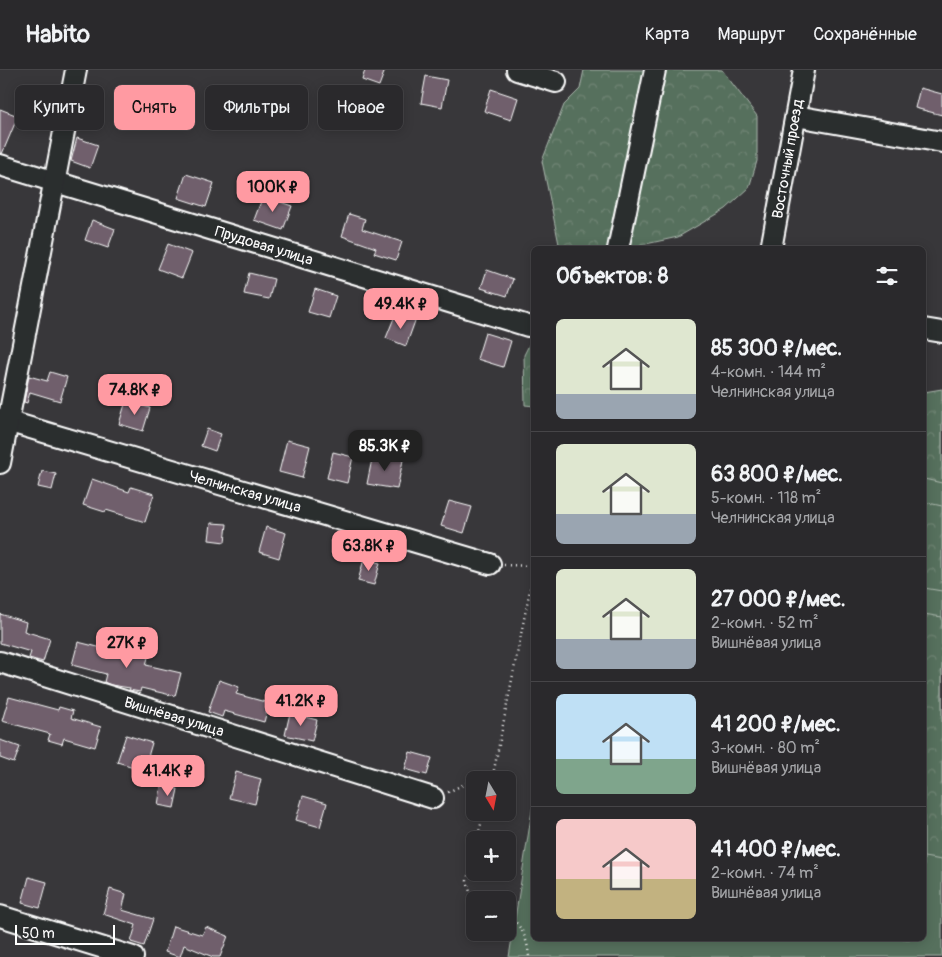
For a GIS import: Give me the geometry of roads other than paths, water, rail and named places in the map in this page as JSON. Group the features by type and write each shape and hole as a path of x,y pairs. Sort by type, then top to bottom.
{"street":[{"path":"0,463 4,420 55,182 76,70"},
{"path":"517,70 556,82"},
{"path":"619,246 655,70"},
{"name":"Восточный проезд","path":"772,246 804,70"},
{"path":"796,116 942,142"},
{"name":"Прудовая улица","path":"0,165 528,326"},
{"path":"926,329 942,332"},
{"name":"Челнинская улица","path":"4,420 490,564"},
{"name":"Вишнёвая улица","path":"0,662 433,798"},
{"path":"0,916 133,957"}]}
